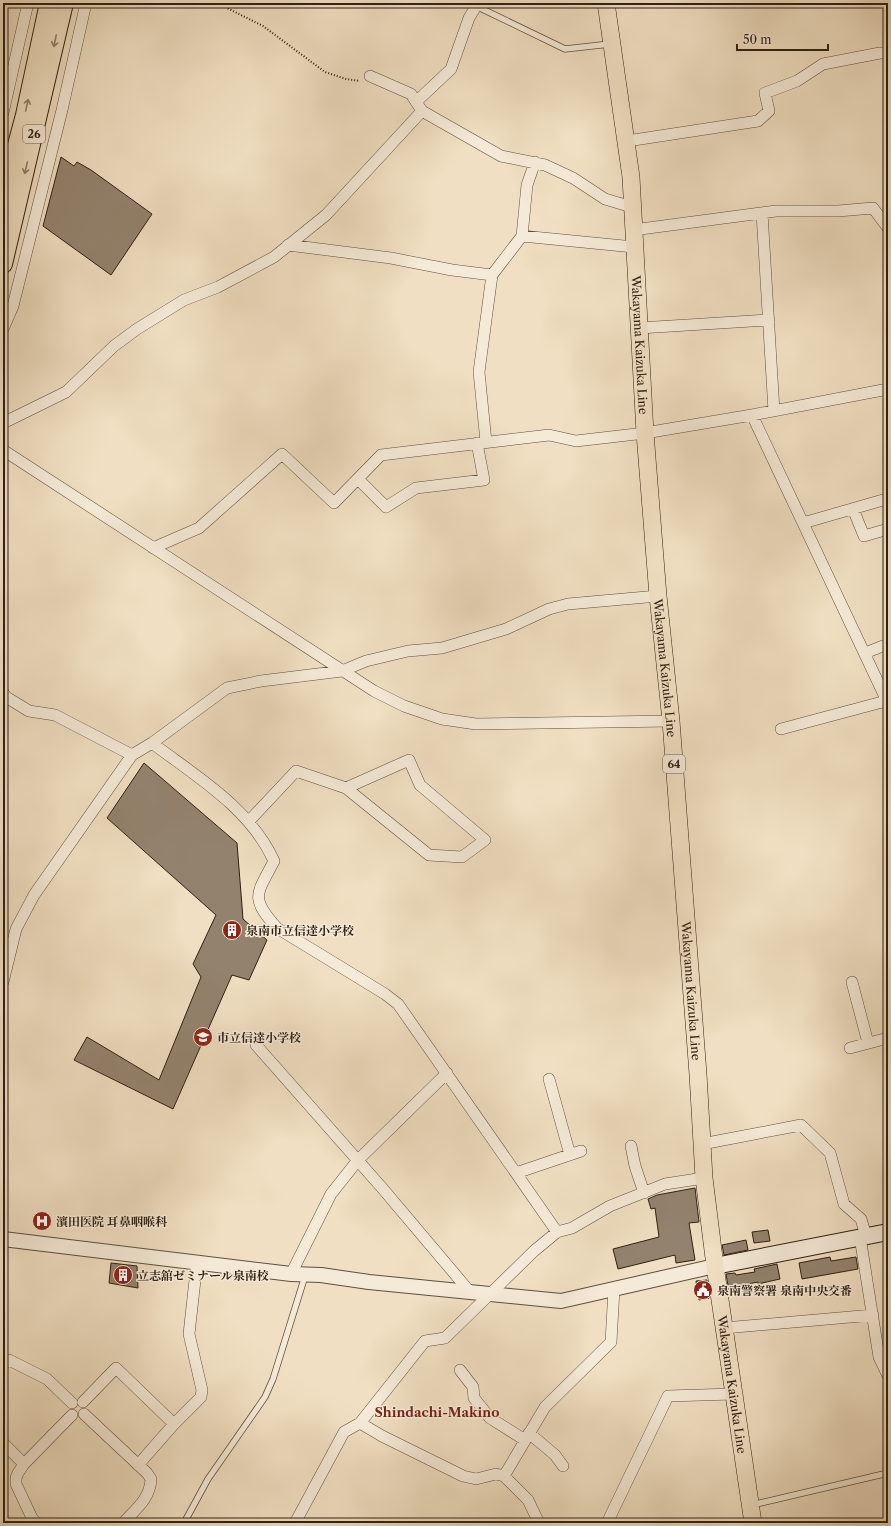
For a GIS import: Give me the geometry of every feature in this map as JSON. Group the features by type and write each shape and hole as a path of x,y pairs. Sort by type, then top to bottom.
{"highway":[{"name":"26","path":"3,197 25,115 49,3"},
{"name":"26","path":"3,264 64,3"}],"main road":[{"name":"Wakayama Kaizuka Line","path":"606,3 631,177 645,433 658,596 671,721 704,1178 715,1266 753,1523"},
{"path":"715,1266 888,1232"}],"street":[{"path":"3,113 28,3"},
{"path":"3,329 13,306 60,118 86,3"},
{"path":"3,423 66,392 114,346 138,329 184,300 218,287 274,257 326,215 451,69 469,18 477,4"},
{"path":"627,141 758,121 769,110 765,93 798,81 823,64 884,53 888,62"},
{"path":"365,78 411,94 419,107 500,156 545,164 573,178 605,199 632,207"},
{"path":"358,479 386,507 416,488 484,480 481,443 479,372 492,275 522,236 527,186 536,162"},
{"path":"633,230 776,211 838,211 873,208 888,228"},
{"path":"762,213 774,411"},
{"path":"522,236 634,247"},
{"path":"288,245 391,258 452,270 492,275"},
{"path":"639,328 769,320"},
{"path":"153,548 199,528 282,454 334,503 381,455 549,435 576,441 645,433 752,415 888,389"},
{"path":"752,415 865,653 887,703 781,729"},
{"path":"3,450 342,671 374,691 404,706 442,719 476,724 671,721"},
{"path":"804,523 883,500"},
{"path":"853,509 864,536 888,529"},
{"path":"3,982 16,929 34,894 132,755 152,743 227,688 261,681 342,671 366,661 408,651 442,648 506,630 549,609 568,604 658,596"},
{"path":"865,653 888,644"},
{"path":"3,692 6,697 29,711 55,715 132,755"},
{"path":"152,743 219,793 249,821 269,848 274,861 258,893 259,902 265,915 277,928 385,994 398,1004 557,1232"},
{"path":"249,821 296,771 346,788 429,855 462,857 485,840 420,785 409,760 346,788"},
{"path":"852,982 868,1043"},
{"path":"850,1048 888,1038"},
{"path":"256,1045 358,1160 470,1292"},
{"path":"298,1274 330,1194 358,1160 447,1073"},
{"path":"549,1079 570,1155"},
{"path":"702,1144 801,1126 830,1153 844,1204 861,1219 879,1357 888,1376"},
{"path":"631,1146 635,1166 644,1193"},
{"path":"516,1173 581,1151"},
{"path":"295,1523 344,1432 360,1423 425,1341 445,1338 534,1251 557,1232 572,1228 610,1206 665,1184 704,1178"},
{"path":"3,1239 298,1274 321,1275 369,1282 561,1301 715,1266"},
{"path":"138,1465 174,1424 201,1397 202,1390 189,1334 196,1262"},
{"path":"504,1476 545,1407 611,1342 614,1289"},
{"path":"724,1328 873,1315"},
{"path":"3,1364 9,1360 47,1379 72,1403"},
{"path":"83,1402 116,1368 174,1424"},
{"path":"460,1370 472,1387 474,1398 490,1418 527,1436 555,1455 564,1466"},
{"path":"607,1523 668,1396 734,1394"},
{"path":"72,1415 70,1407 72,1403 76,1400 83,1402"},
{"path":"72,1415 80,1417 84,1414 86,1409 83,1402"},
{"path":"84,1414 151,1479 148,1494 144,1501 123,1523"},
{"path":"36,1523 32,1518 16,1484 16,1478 24,1464 72,1415"},
{"path":"360,1423 382,1436 463,1476 476,1478 496,1474 504,1476 528,1500 539,1523"},
{"path":"3,1443 24,1464"}],"lane":[{"path":"477,4 565,49 612,43"},
{"path":"184,1523 208,1479 265,1397 273,1379 298,1274"},
{"path":"750,1505 888,1473"}],"path":[{"path":"217,3 263,26 325,72 346,78 365,78"}],"building":[{"path":"61,157 74,166 77,162 91,170 152,214 111,275 43,226"},
{"name":"泉南市立信達小学校","path":"144,763 237,843 243,919 267,940 249,980 232,975 173,1109 74,1060 87,1037 159,1080 201,977 193,964 216,915 107,818"},
{"path":"695,1188 699,1222 689,1223 695,1260 676,1263 675,1255 618,1269 613,1249 659,1237 655,1208 651,1209 648,1199 657,1195"},
{"path":"768,1230 770,1241 754,1243 752,1232"},
{"path":"746,1240 748,1250 724,1255 722,1245"},
{"path":"830,1257 831,1261 856,1257 858,1269 802,1279 799,1263"},
{"name":"立志舘ゼミナール泉南校","path":"111,1263 137,1266 138,1288 109,1283"},
{"path":"777,1264 780,1279 758,1284 758,1282 737,1286 737,1290 729,1291 726,1274 735,1273 736,1275 755,1272 754,1269"},
{"name":"泉南警察署 泉南中央交番","path":"707,1280 709,1298 699,1300 696,1281"}],"place":[{"name":"泉南市立信達小学校","path":"232,930"},
{"name":"市立信達小学校","path":"203,1037"},
{"name":"濱田医院 耳鼻咽喉科","path":"42,1221"},
{"name":"立志舘ゼミナール泉南校","path":"123,1275"},
{"name":"泉南警察署 泉南中央交番","path":"703,1290"}],"district":[{"name":"Shindachi-Makino","path":"437,1412"}]}
